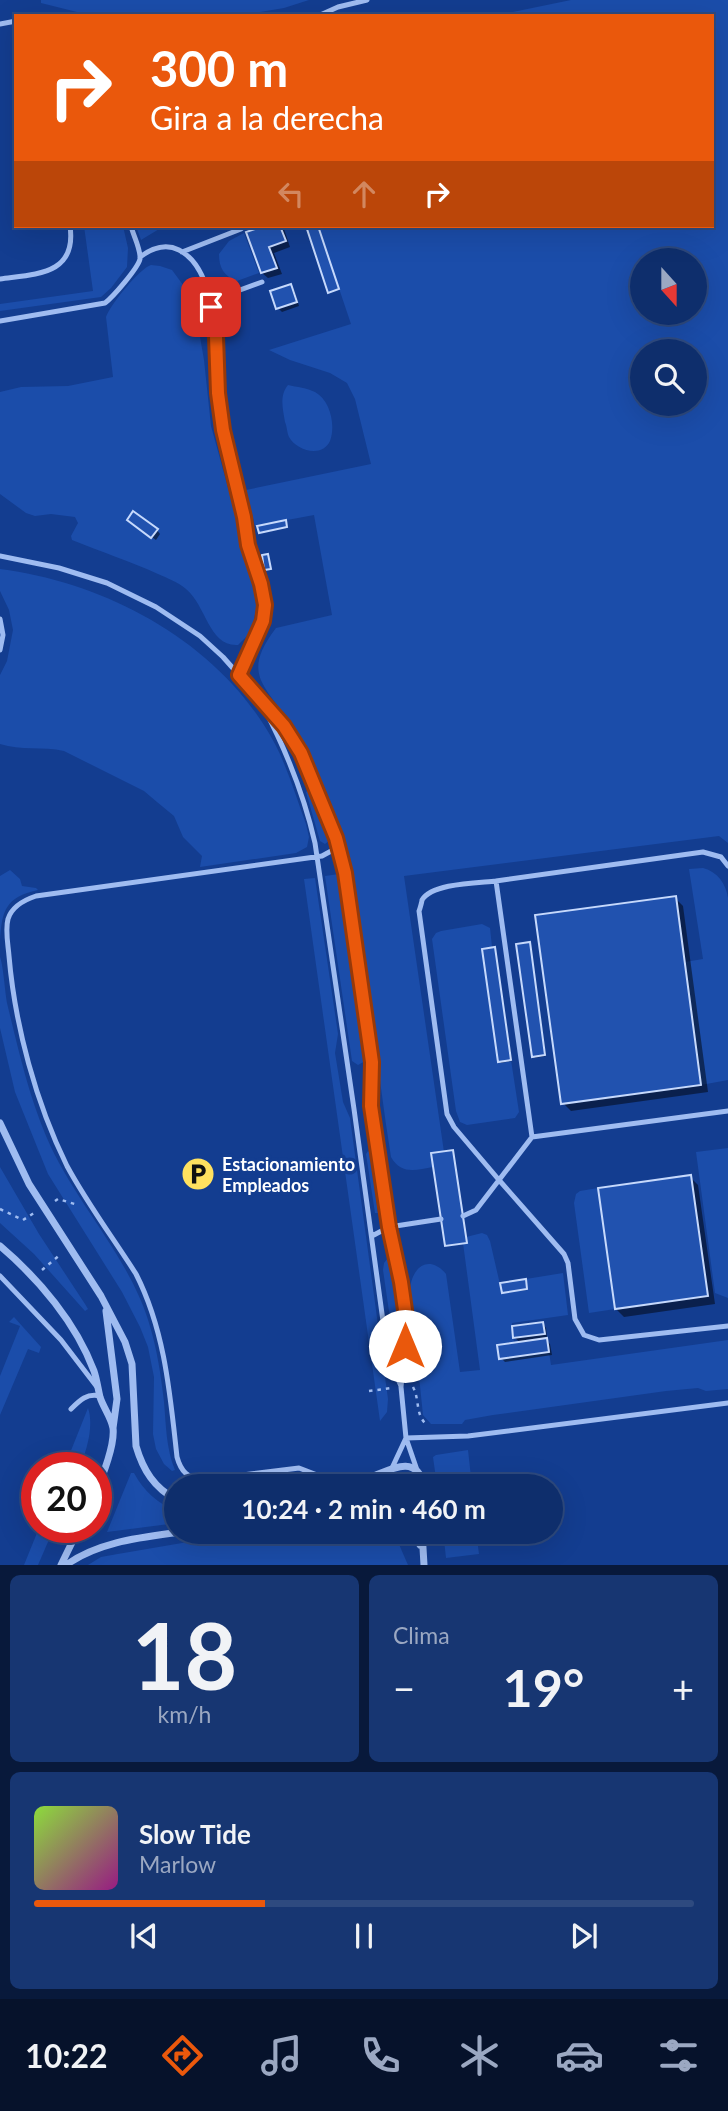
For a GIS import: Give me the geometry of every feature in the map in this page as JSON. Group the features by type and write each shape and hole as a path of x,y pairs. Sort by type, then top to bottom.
{"street":[{"path":"0,1125 29,1184 104,1303 125,1342 132,1364 136,1446 142,1463 157,1486 164,1491"},
{"path":"0,1246 32,1277 75,1332 94,1373 113,1429"},
{"path":"104,1303 117,1399 109,1452"},
{"path":"378,1474 407,1466 418,1473"},
{"path":"384,1474 389,1470"},
{"path":"63,1565 110,1544 164,1535"},
{"path":"63,1565 73,1543"},
{"path":"418,1544 421,1549"},
{"path":"421,1544 424,1565"}],"lane":[{"path":"322,14 367,0"},
{"path":"0,279 43,273 54,268 64,259 71,247 70,228"},
{"path":"0,321 105,303 137,266 140,257 132,228"},
{"path":"182,252 241,229"},
{"path":"140,257 158,247 169,246 182,252 200,272 210,301 216,336 218,393 223,430 248,545 265,605 263,621 239,675"},
{"path":"210,301 262,282"},
{"path":"0,556 59,568 107,583 156,607 200,636 223,657 284,726 301,753 336,838 345,873 372,1062 371,1106 389,1227 405,1310 401,1387 406,1438 418,1473"},
{"path":"0,619 3,635 0,650"},
{"path":"259,697 289,759 309,818 355,1109 386,1343 401,1387"},
{"path":"186,1474 177,1457 169,1382 158,1329 145,1292 69,1168 38,1097 11,985 7,926 10,914 22,902 36,896 317,857 333,850 336,838"},
{"path":"728,866 721,858 703,852 438,888 422,900 419,911 447,1114 454,1127 564,1254 568,1264 575,1320 584,1335 599,1340 728,1326"},
{"path":"496,881 533,1137"},
{"path":"355,1109 371,1106"},
{"path":"463,1216 476,1210 533,1137 728,1111"},
{"path":"372,1236 389,1227 441,1219"},
{"path":"0,1276 61,1340 99,1393 83,1398 71,1409"},
{"path":"406,1438 468,1436 728,1403"},
{"path":"389,1470 406,1438"},
{"path":"251,1474 299,1468 315,1474"}],"path":[{"path":"43,1275 44,1268 69,1248"},
{"path":"369,1391 401,1387 414,1389 419,1416 423,1423 434,1428"}],"shaded area":[{"path":"41,0 309,0 284,8 247,14 85,14 41,3"},
{"path":"571,0 728,0 728,843 719,836 404,876 444,1152 431,1153 433,1167 404,1169 391,1157 357,905 345,845 319,776 291,725 266,689 258,669 265,644 276,628 332,615 314,515 255,526 246,490 371,464 355,399 347,383 330,373 269,350 351,324 319,228 714,228 714,14 503,14"},
{"path":"84,228 123,228 128,248 127,267 101,297 0,311 0,304 93,291"},
{"path":"137,228 161,228 141,240"},
{"path":"244,233 259,273 237,281 223,271 219,254 229,241"},
{"path":"151,265 172,270 189,293 195,308 211,426 235,513 242,552 256,596 253,624 248,635 238,645 228,644 220,639 193,596 180,584 72,540 71,536 78,523 75,517 51,514 35,516 26,513 0,494 0,392 21,387 68,386 113,377 106,317 126,288"},
{"path":"288,385 315,392 325,401 332,421 332,435 321,450 303,449 289,437 282,403"},
{"path":"0,569 41,576 82,588 121,604 158,624 193,648 225,676 252,708 280,754 306,824 309,837 307,847 296,853 200,867 202,856 183,837 174,816 144,791 64,751 0,744 0,675 7,661 13,630 9,610 0,591"},
{"path":"309,789 330,840 325,844 320,841 306,792"},
{"path":"703,868 720,879 728,898 728,1080 701,1085 685,962 703,959 689,869"},
{"path":"10,870 20,879 22,886 38,890 18,897 7,907 0,941 0,876"},
{"path":"339,874 365,1061 358,1065 352,1061 325,876"},
{"path":"315,878 338,1034 335,1053 343,1102 350,1118 388,1399 387,1412 380,1421 304,879"},
{"path":"482,924 490,928 492,947 482,949 498,1062 511,1060 519,1112 515,1118 467,1125 460,1122 456,1111 432,939 441,931"},
{"path":"0,957 19,1054 46,1136 71,1184 128,1275 149,1323 160,1372 168,1445 175,1470 172,1471 164,1464 156,1449 153,1434 154,1377 148,1347 140,1327 122,1292 48,1174 15,1092 0,1028"},
{"path":"728,1148 728,1298 715,1293 696,1152"},
{"path":"368,1151 378,1213 375,1213 366,1154"},
{"path":"0,1167 39,1234 88,1309 85,1311 34,1254 0,1223"},
{"path":"598,1188 615,1309 589,1313 574,1203 576,1194 580,1191"},
{"path":"482,1233 487,1235 490,1241 502,1293 527,1289 526,1279 563,1273 568,1315 512,1323 514,1343 498,1345 499,1359 549,1352 551,1365 728,1340 728,1389 666,1391 493,1415 465,1420 462,1424 431,1424 423,1415 411,1281 418,1269 428,1264 440,1268 446,1274 460,1372 480,1370 463,1243 466,1237"},
{"path":"388,1258 401,1302 402,1327 396,1346 383,1270"},
{"path":"14,1317 41,1347 39,1353 28,1349 0,1415 0,1376 20,1326 9,1322"},
{"path":"88,1408 90,1430 85,1452 70,1452"},
{"path":"468,1450 471,1474 435,1474 433,1457"},
{"path":"131,1473 164,1505 164,1525 112,1531 112,1520"},
{"path":"33,1543 48,1543 38,1565 24,1565"},
{"path":"176,1544 399,1544 408,1565 88,1565 101,1557"},
{"path":"444,1544 478,1544 479,1554 446,1558"}],"building":[{"path":"258,228 281,228 286,241 269,247 277,268 261,273 246,232"},
{"path":"307,228 319,228 339,289 328,293"},
{"path":"291,284 297,302 276,309 270,291"},
{"path":"133,511 158,529 151,538 127,520"},
{"path":"286,520 287,527 259,533 257,526"},
{"path":"268,554 271,569 264,570 262,555"},
{"path":"676,896 701,1085 561,1104 535,915"},
{"path":"530,942 545,1055 532,1057 516,944"},
{"path":"495,947 511,1060 498,1062 482,949"},
{"path":"453,1150 467,1243 445,1246 431,1153"},
{"path":"691,1175 708,1296 615,1309 598,1188"},
{"path":"526,1279 527,1289 502,1293 500,1283"},
{"path":"543,1322 545,1334 513,1338 512,1326"},
{"path":"547,1338 549,1352 499,1359 497,1345"}],"place":[{"name":"Estacionamiento Empleados","path":"198,1174"}],"route":[{"path":"211,307 219,366 218,393 223,430 239,492 248,545 265,605 263,621 239,675 284,726 301,753 336,838 345,873 372,1062 371,1106 389,1227 405,1310 405,1346"}]}
